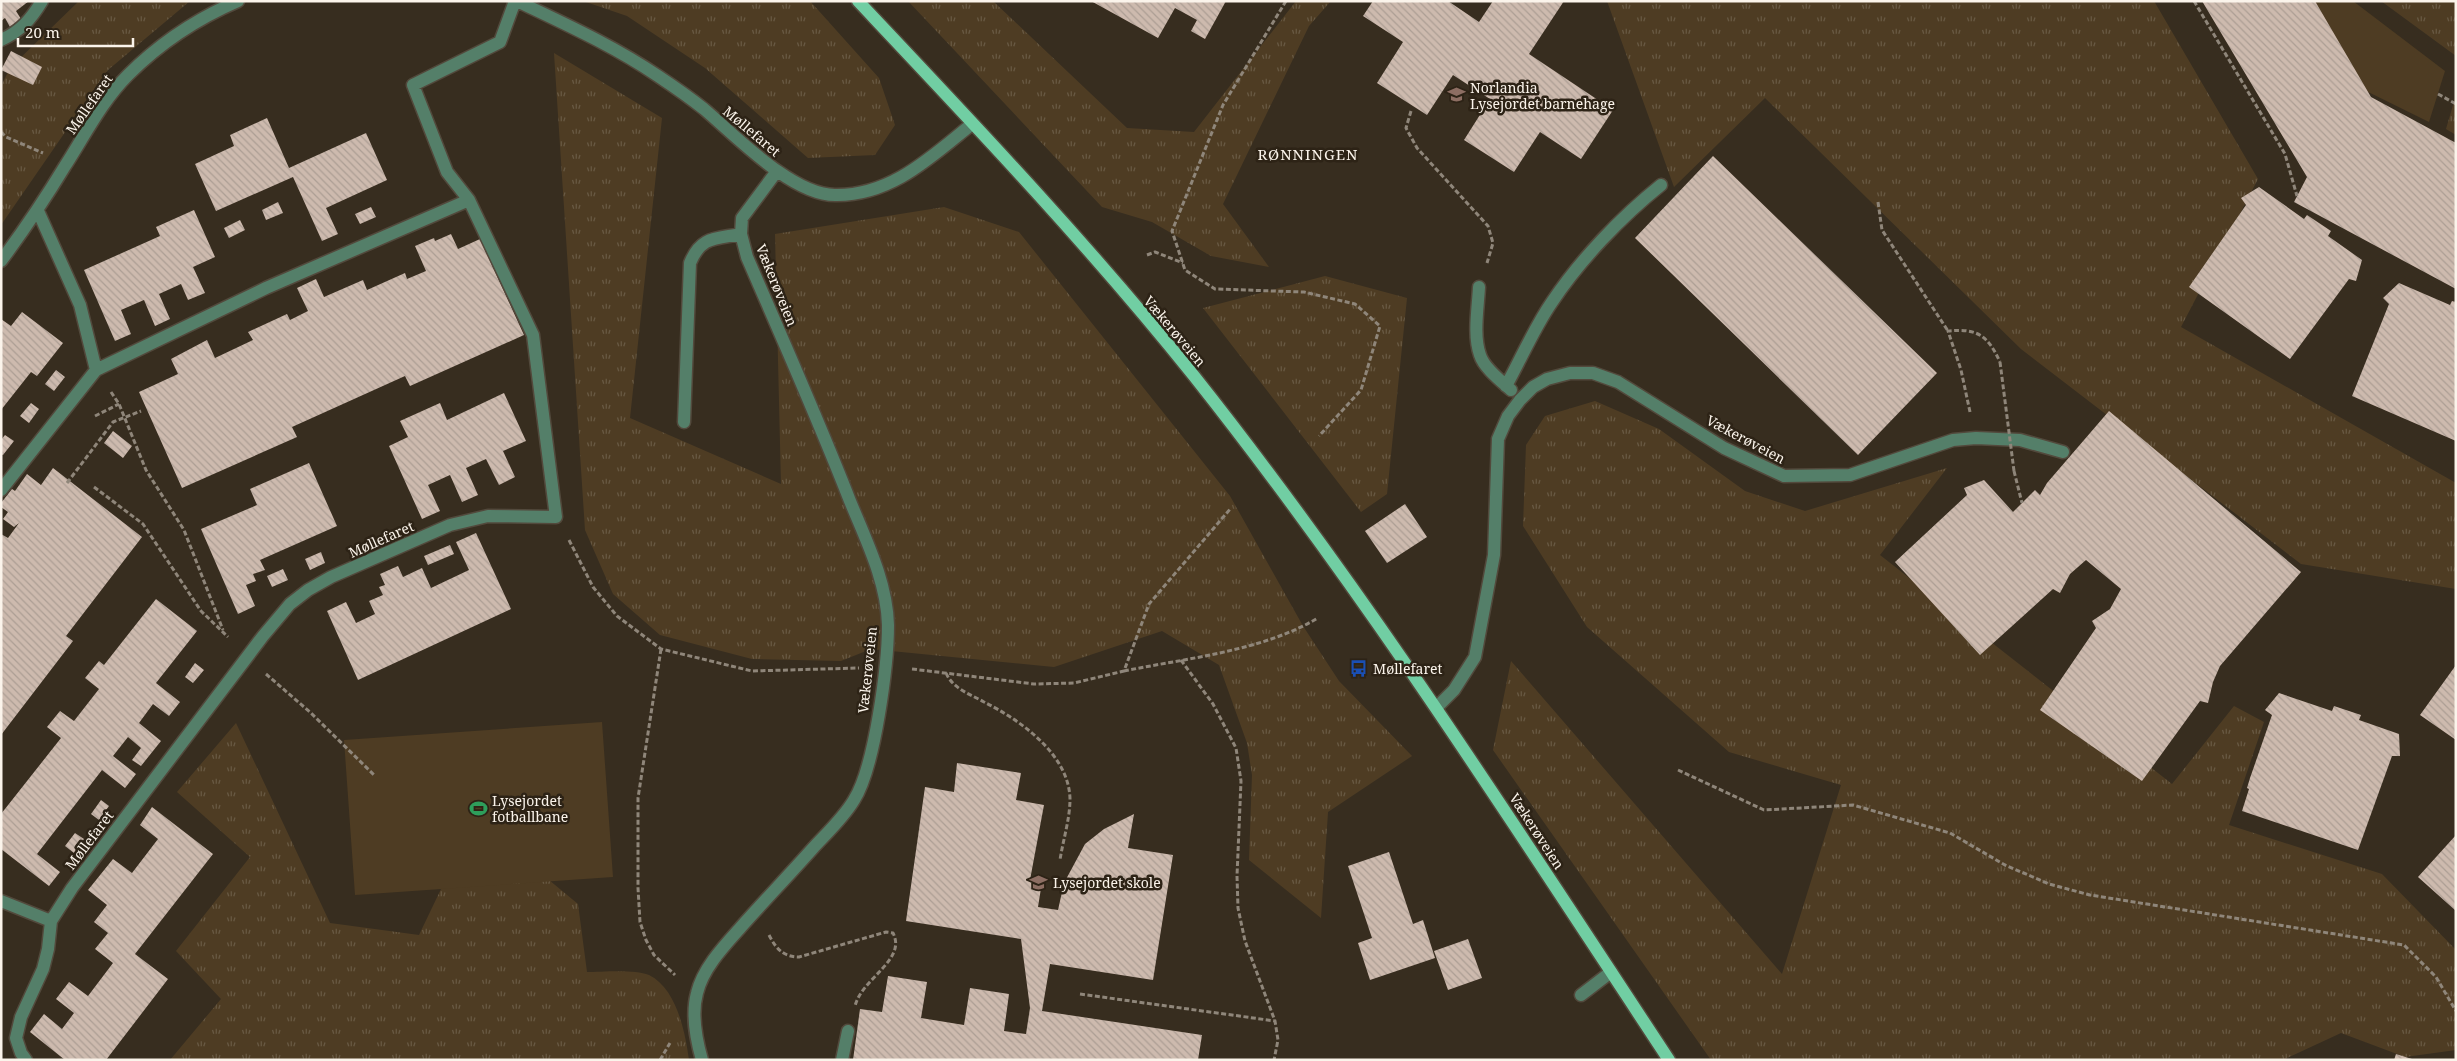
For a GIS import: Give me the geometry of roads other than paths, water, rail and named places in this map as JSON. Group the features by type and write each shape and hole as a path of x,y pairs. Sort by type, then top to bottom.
{"main road":[{"name":"Vækerøveien","path":"858,1 1111,277 1194,377 1304,522 1437,707 1669,1060"}],"street":[{"path":"1,40 13,35 29,22 42,1"},
{"name":"Møllefaret","path":"1,261 38,211 94,119 126,77 163,43 208,14 238,1"},
{"name":"Møllefaret","path":"26,1060 21,1053 16,1038 20,1017 43,969 48,949 51,921 72,888 263,636 296,600 331,577 450,525 488,516 556,518 533,335 469,200 447,172 413,86 500,42 516,1 605,44 657,76 702,108 777,171 800,185 832,195 857,194 888,185 920,166 972,124"},
{"name":"Vækerøveien","path":"702,1060 696,1038 696,993 709,967 855,799 871,754 885,668 888,624 884,597 874,562 826,440 747,257 741,234 742,218 777,171"},
{"path":"1506,386 1552,303 1590,255 1636,205 1661,185"},
{"path":"1,490 96,370 266,288 469,200"},
{"path":"38,211 80,305 96,370"},
{"path":"684,422 690,263 696,249 706,240 741,234"},
{"path":"1479,287 1478,340 1480,355 1484,364 1520,400"},
{"name":"Vækerøveien","path":"1437,707 1454,690 1475,657 1494,555 1498,439 1508,416 1520,400 1533,387 1547,379 1570,373 1593,373 1618,382 1724,448 1784,476 1850,475 1953,440 1976,438 2020,440 2062,452"},
{"path":"1,901 51,921"},
{"path":"1581,995 1611,972"},
{"path":"842,1060 848,1031"}],"place":[{"name":"Norlandia Lysejordet barnehage","path":"1456,95"},
{"name":"Møllefaret","path":"1359,668"},
{"name":"Lysejordet fotballbane","path":"478,808"},
{"name":"Lysejordet skole","path":"1039,882"}],"district":[{"name":"RØNNINGEN","path":"1308,154"}]}
